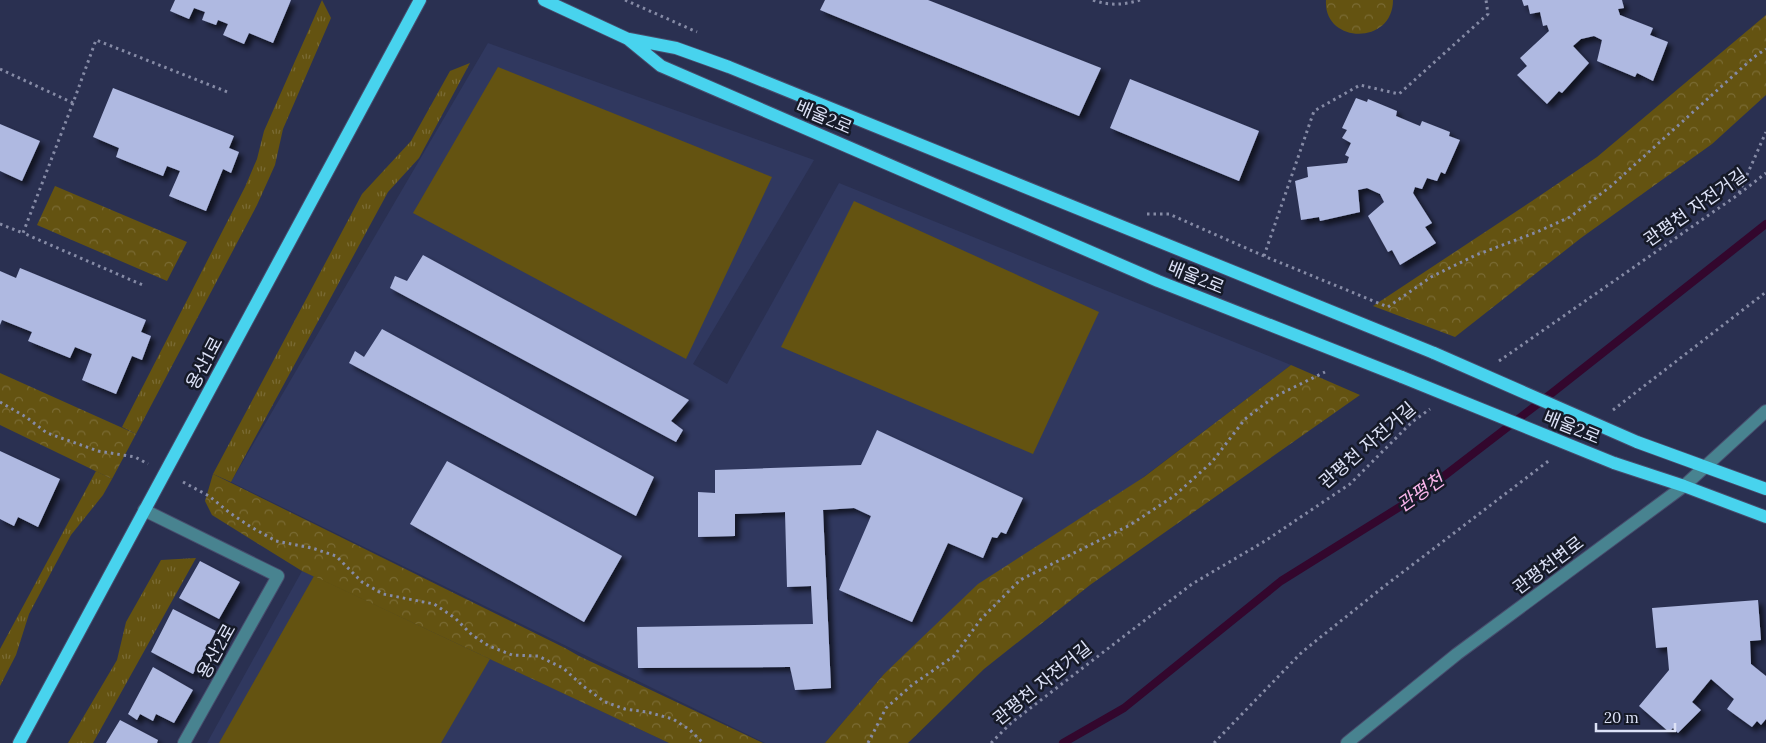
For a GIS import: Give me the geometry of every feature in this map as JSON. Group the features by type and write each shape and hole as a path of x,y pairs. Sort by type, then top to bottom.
{"main road":[{"name":"용산1로","path":"19,743 420,0"},
{"name":"배울2로","path":"544,0 628,39 676,48 729,67 1434,353 1637,442 1766,489"},
{"name":"배울2로","path":"628,39 661,66 1158,281 1614,463 1684,486 1766,517"}],"street":[{"name":"관평천변로","path":"1347,743 1457,654 1684,486 1766,411"},
{"name":"용산2로","path":"144,510 278,576 184,743"}],"path":[{"path":"1093,0 1104,4 1140,0"},
{"path":"1264,256 1314,111 1360,85 1399,94 1488,14 1486,0"},
{"path":"23,233 96,40 230,93"},
{"path":"1388,307 1431,277 1476,255 1538,232 1570,217 1610,187 1754,57 1766,49"},
{"path":"0,69 73,103"},
{"path":"1739,194 1766,132"},
{"name":"관평천 자전거길","path":"1497,362 1739,194 1766,173"},
{"path":"0,224 145,286"},
{"path":"1610,412 1766,292"},
{"path":"868,743 886,708 912,685 954,656 982,619 1020,580 1130,525 1174,496 1212,462 1245,419 1274,397 1325,372"},
{"path":"0,402 26,417 47,433 98,451 135,457 210,496 230,513 276,541 312,548 336,556 362,582 383,594 434,604 455,618 472,635 490,646 512,656 538,656 563,668 605,702 625,709 647,712 673,719 690,730 703,743"},
{"name":"관평천 자전거길","path":"991,743 1011,723 1192,584 1265,541 1350,484 1412,422 1435,406"},
{"path":"1214,743 1302,652 1556,454"}],"shaded area":[{"path":"488,43 814,160 693,364 727,384 839,183 1291,365 884,674 825,743 765,743 231,482"},
{"path":"302,571 314,576 669,743 207,743"}],"green space":[{"path":"322,0 331,18 283,129 275,165 257,205 136,434 122,427 245,187 257,159 264,131"},
{"path":"1326,0 1393,0 1390,15 1382,26 1371,32 1358,34 1346,31 1335,25 1328,15"},
{"path":"1766,15 1766,95 1712,144 1581,238 1455,337 1373,306 1597,157"},
{"path":"470,63 419,158 388,192 231,482 213,474 362,194 411,141 450,71"},
{"path":"498,67 772,177 686,359 413,213"},
{"path":"55,186 187,242 167,281 37,225"},
{"path":"854,201 1099,312 1033,454 781,347"},
{"path":"1291,365 1360,395 1090,585 984,669 908,743 825,743 884,674 978,584 1144,477"},
{"path":"0,373 136,434 112,479 0,425"},
{"path":"96,471 112,479 103,495 71,535 29,614 16,655 0,686 0,649"},
{"path":"213,474 579,656 763,743 669,743 302,571 212,515 205,501"},
{"path":"196,558 93,743 68,743 117,660 126,622 161,560"},
{"path":"314,576 490,659 441,743 219,743"}],"building":[{"path":"175,0 291,0 273,43 249,33 244,44 223,35 228,24 218,20 216,25 202,20 205,12 194,8 189,19 170,11"},
{"path":"825,0 928,0 1101,68 1079,116 820,10"},
{"path":"1522,0 1622,0 1624,8 1618,9 1620,15 1653,28 1650,35 1668,42 1653,81 1637,73 1635,77 1597,61 1602,40 1594,36 1581,39 1573,46 1589,63 1562,93 1559,91 1547,104 1517,75 1527,66 1520,58 1549,31 1547,25 1543,26 1540,12 1530,14 1528,5 1524,6"},
{"path":"1130,79 1259,131 1239,181 1110,128"},
{"path":"113,88 234,136 229,148 239,152 231,173 223,169 206,211 169,196 180,171 167,166 163,176 116,157 119,148 93,137"},
{"path":"1356,98 1367,102 1368,99 1397,111 1396,116 1420,126 1422,121 1450,132 1449,136 1460,140 1445,174 1441,172 1437,181 1427,178 1422,189 1415,187 1413,193 1432,223 1425,227 1436,243 1400,265 1392,250 1388,252 1368,216 1384,202 1380,194 1367,188 1358,190 1360,212 1320,221 1319,217 1301,220 1295,181 1308,177 1307,167 1347,163 1349,157 1345,155 1351,143 1342,138 1347,130 1342,128"},
{"path":"0,124 40,141 22,181 0,171"},
{"path":"423,255 689,400 671,421 683,430 676,442 390,288 395,276 407,281"},
{"path":"20,268 146,320 141,332 151,336 142,360 132,356 116,394 82,380 92,354 75,347 70,358 28,341 32,332 2,320 0,325 0,271 16,278"},
{"path":"382,329 654,477 636,516 349,363 355,351 364,357"},
{"path":"877,430 1023,498 1006,534 1001,532 997,538 992,537 983,558 948,543 912,622 839,590 871,516 854,508 823,510 831,688 795,690 790,667 638,668 637,627 813,624 811,586 787,587 785,512 735,514 735,536 698,537 698,492 715,493 715,470 861,465"},
{"path":"0,451 60,479 38,527 18,517 14,526 0,519"},
{"path":"447,461 622,556 584,622 410,524"},
{"path":"200,561 240,582 219,619 179,598"},
{"path":"1758,600 1761,640 1750,641 1751,664 1766,676 1766,719 1761,725 1757,721 1752,727 1727,709 1734,699 1711,679 1692,702 1701,710 1678,733 1673,728 1669,732 1639,706 1669,670 1667,647 1656,648 1652,608"},
{"path":"173,609 216,631 193,674 151,652"},
{"path":"153,667 193,690 174,723 156,714 153,721 140,714 137,720 128,714"},
{"path":"120,720 158,740 157,743 106,743"}],"waterway":[{"name":"관평천","path":"1063,743 1124,708 1281,581 1422,493 1766,224"}]}
